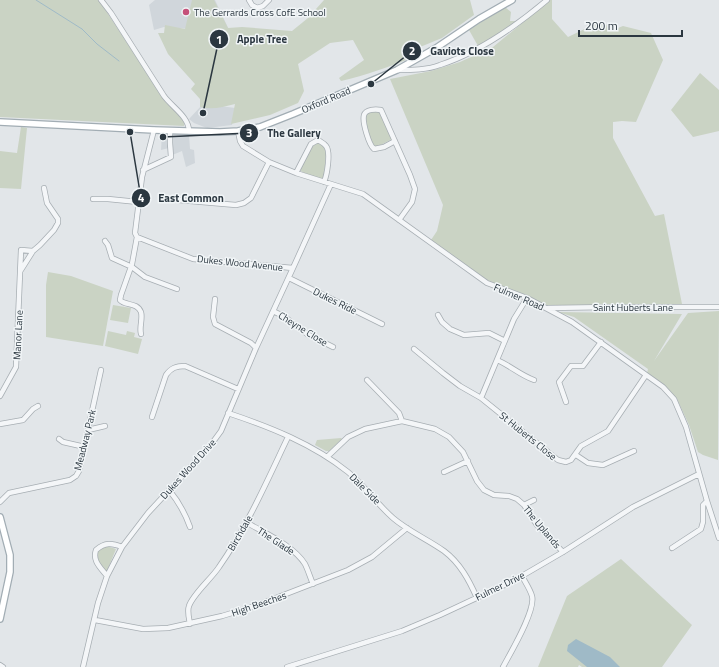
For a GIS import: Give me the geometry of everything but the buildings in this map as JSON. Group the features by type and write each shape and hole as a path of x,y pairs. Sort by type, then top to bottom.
{"main road":[{"name":"Oxford Road","path":"0,122 170,131 238,131 260,126 293,114 397,70 436,48 479,19 512,0"},
{"path":"0,517 10,554 10,572 0,619"}],"street":[{"path":"249,0 252,6 257,8 263,6 269,0"},
{"path":"397,70 440,66 487,45 547,0"},
{"path":"102,1 164,96 187,121 189,131"},
{"path":"395,141 374,149 370,145 363,116 366,113 377,109 381,110 395,141 410,175 415,189 412,202 399,220"},
{"path":"141,334 142,314 134,306 122,302 120,300 120,295 132,267 137,237 135,233 143,170 154,130"},
{"path":"170,131 171,157"},
{"name":"Fulmer Road","path":"238,131 240,142 243,146 268,162 296,173 362,194 487,283 527,298 572,322 663,387 674,399 686,427 719,538"},
{"path":"296,173 311,144 318,140 326,146 328,150 326,176 324,182"},
{"path":"143,170 176,155"},
{"path":"178,200 236,205 244,203 251,198 268,162"},
{"name":"Dukes Wood Avenue","path":"137,237 193,259 293,268 331,184"},
{"name":"Manor Lane","path":"21,270 33,251 54,230 58,223 58,219 47,203 44,188"},
{"path":"93,199 138,202"},
{"path":"106,241 112,258 132,267 145,277 177,289"},
{"name":"Manor Lane","path":"0,396 16,367 21,250 33,251"},
{"name":"Dukes Wood Drive","path":"83,667 98,603 107,576 122,547 135,528 210,446 221,431 256,348 293,268"},
{"name":"Dukes Ride","path":"288,278 382,324"},
{"path":"481,398 514,320 527,298"},
{"path":"215,299 213,317 215,324 251,343 256,348"},
{"name":"Saint Huberts Lane","path":"547,308 719,307"},
{"name":"Cheyne Close","path":"274,311 286,316 307,334 333,347"},
{"path":"438,315 442,322 450,329 464,335 489,333 505,341"},
{"path":"566,402 560,382 571,366 583,366 601,342"},
{"name":"St Huberts Close","path":"414,349 460,386 481,398 558,460 566,462 571,460 576,455 582,446 608,431 646,375"},
{"path":"497,360 507,364 522,376 534,380"},
{"path":"152,417 166,375 170,369 177,366 185,366 238,389"},
{"name":"Meadway Park","path":"0,502 9,493 70,480 76,476 79,471 85,447 101,370"},
{"path":"367,380 399,413 402,421"},
{"path":"0,424 23,420 33,409 38,406"},
{"name":"Dale Side","path":"228,413 262,424 326,457 348,472 367,490 392,518 444,552 458,565 469,580 477,598"},
{"name":"The Uplands","path":"326,457 348,437 365,429 402,421 435,429 449,438 463,452 477,481 484,490 494,495 509,496 517,499 524,505 538,524 563,552"},
{"path":"88,430 105,426"},
{"name":"Birchdale","path":"190,624 188,612 189,605 193,598 219,568 246,522 288,437"},
{"path":"59,439 63,442 85,447"},
{"path":"576,455 588,463 603,465 634,451"},
{"path":"444,472 468,462"},
{"name":"Fulmer Drive","path":"287,667 402,631 477,598 522,576 634,507 699,474"},
{"path":"169,490 185,513 190,527"},
{"path":"524,505 534,500"},
{"path":"672,548 701,529 703,522 703,505 707,501"},
{"name":"The Glade","path":"246,522 291,549 305,564 313,584"},
{"name":"High Beeches","path":"95,620 143,629 168,628 222,616 255,606 348,570 372,556 407,528"},
{"path":"107,576 97,563 95,557 96,550 106,544 115,544 122,547"},
{"path":"503,667 529,616 532,607 532,597 522,576"}],"shaded area":[{"name":"The Gerrards Cross CofE School","path":"155,0 215,0 230,32 164,27 154,30 149,5"},
{"path":"205,104 235,108 232,125 207,128 194,123 189,119 202,105"},
{"path":"162,134 189,135 190,149 194,150 195,163 186,167 182,151 170,156 169,148 161,150"}],"green space":[{"path":"0,0 99,0 163,98 185,120 184,126 0,117"},
{"path":"192,0 214,0 228,28 242,27 292,31 308,18 324,0 470,0 474,15 442,38 408,52 413,57 341,81 339,78 364,60 353,40 330,43 298,64 304,91 298,103 270,115 231,124 235,104 213,108 200,107 200,99 191,89 195,84 168,54 158,33 164,33 165,25 185,29"},
{"path":"550,0 552,0 552,19 568,37 597,23 618,28 623,26 651,33 663,60 636,122 613,122 613,138 655,216 664,214 682,304 547,306 487,280 431,240 437,231 443,205 390,79 431,71 460,62 493,47"},
{"path":"505,7 511,12 510,21 517,21 486,43 478,46 469,30 483,18"},
{"path":"700,73 719,90 719,131 693,137 671,110"},
{"path":"379,110 392,139 377,147 372,145 365,118 367,113"},
{"path":"21,127 27,128 21,189 0,188 0,151 17,153"},
{"path":"319,142 325,146 326,154 324,177 320,179 301,171 312,144"},
{"path":"48,272 71,276 113,291 103,346 46,337 46,285"},
{"path":"113,305 131,308 128,323 110,320"},
{"path":"719,311 718,460 698,452 689,425 677,399 647,373 648,369 574,317 558,312 682,314 654,361 688,313"},
{"path":"108,331 126,335 127,331 135,333 134,337 142,339 138,354 105,346"},
{"path":"342,439 329,451 315,445 317,440"},
{"path":"103,545 116,549 107,571 103,571 96,560 98,549"},
{"path":"621,559 692,625 662,667 582,667 579,665 578,667 538,667 567,596"}],"water":[{"path":"576,639 610,657 620,667 587,667 567,651 568,645"}],"waterway":[{"path":"36,0 82,29"},
{"path":"82,29 97,44 119,61"}],"place":[{"name":"The Gerrards Cross CofE School","path":"186,12"},
{"name":"Gaviots Close","path":"371,84"},
{"name":"Apple Tree","path":"203,113"},
{"name":"East Common","path":"130,132"},
{"name":"The Gallery","path":"163,137"}]}
